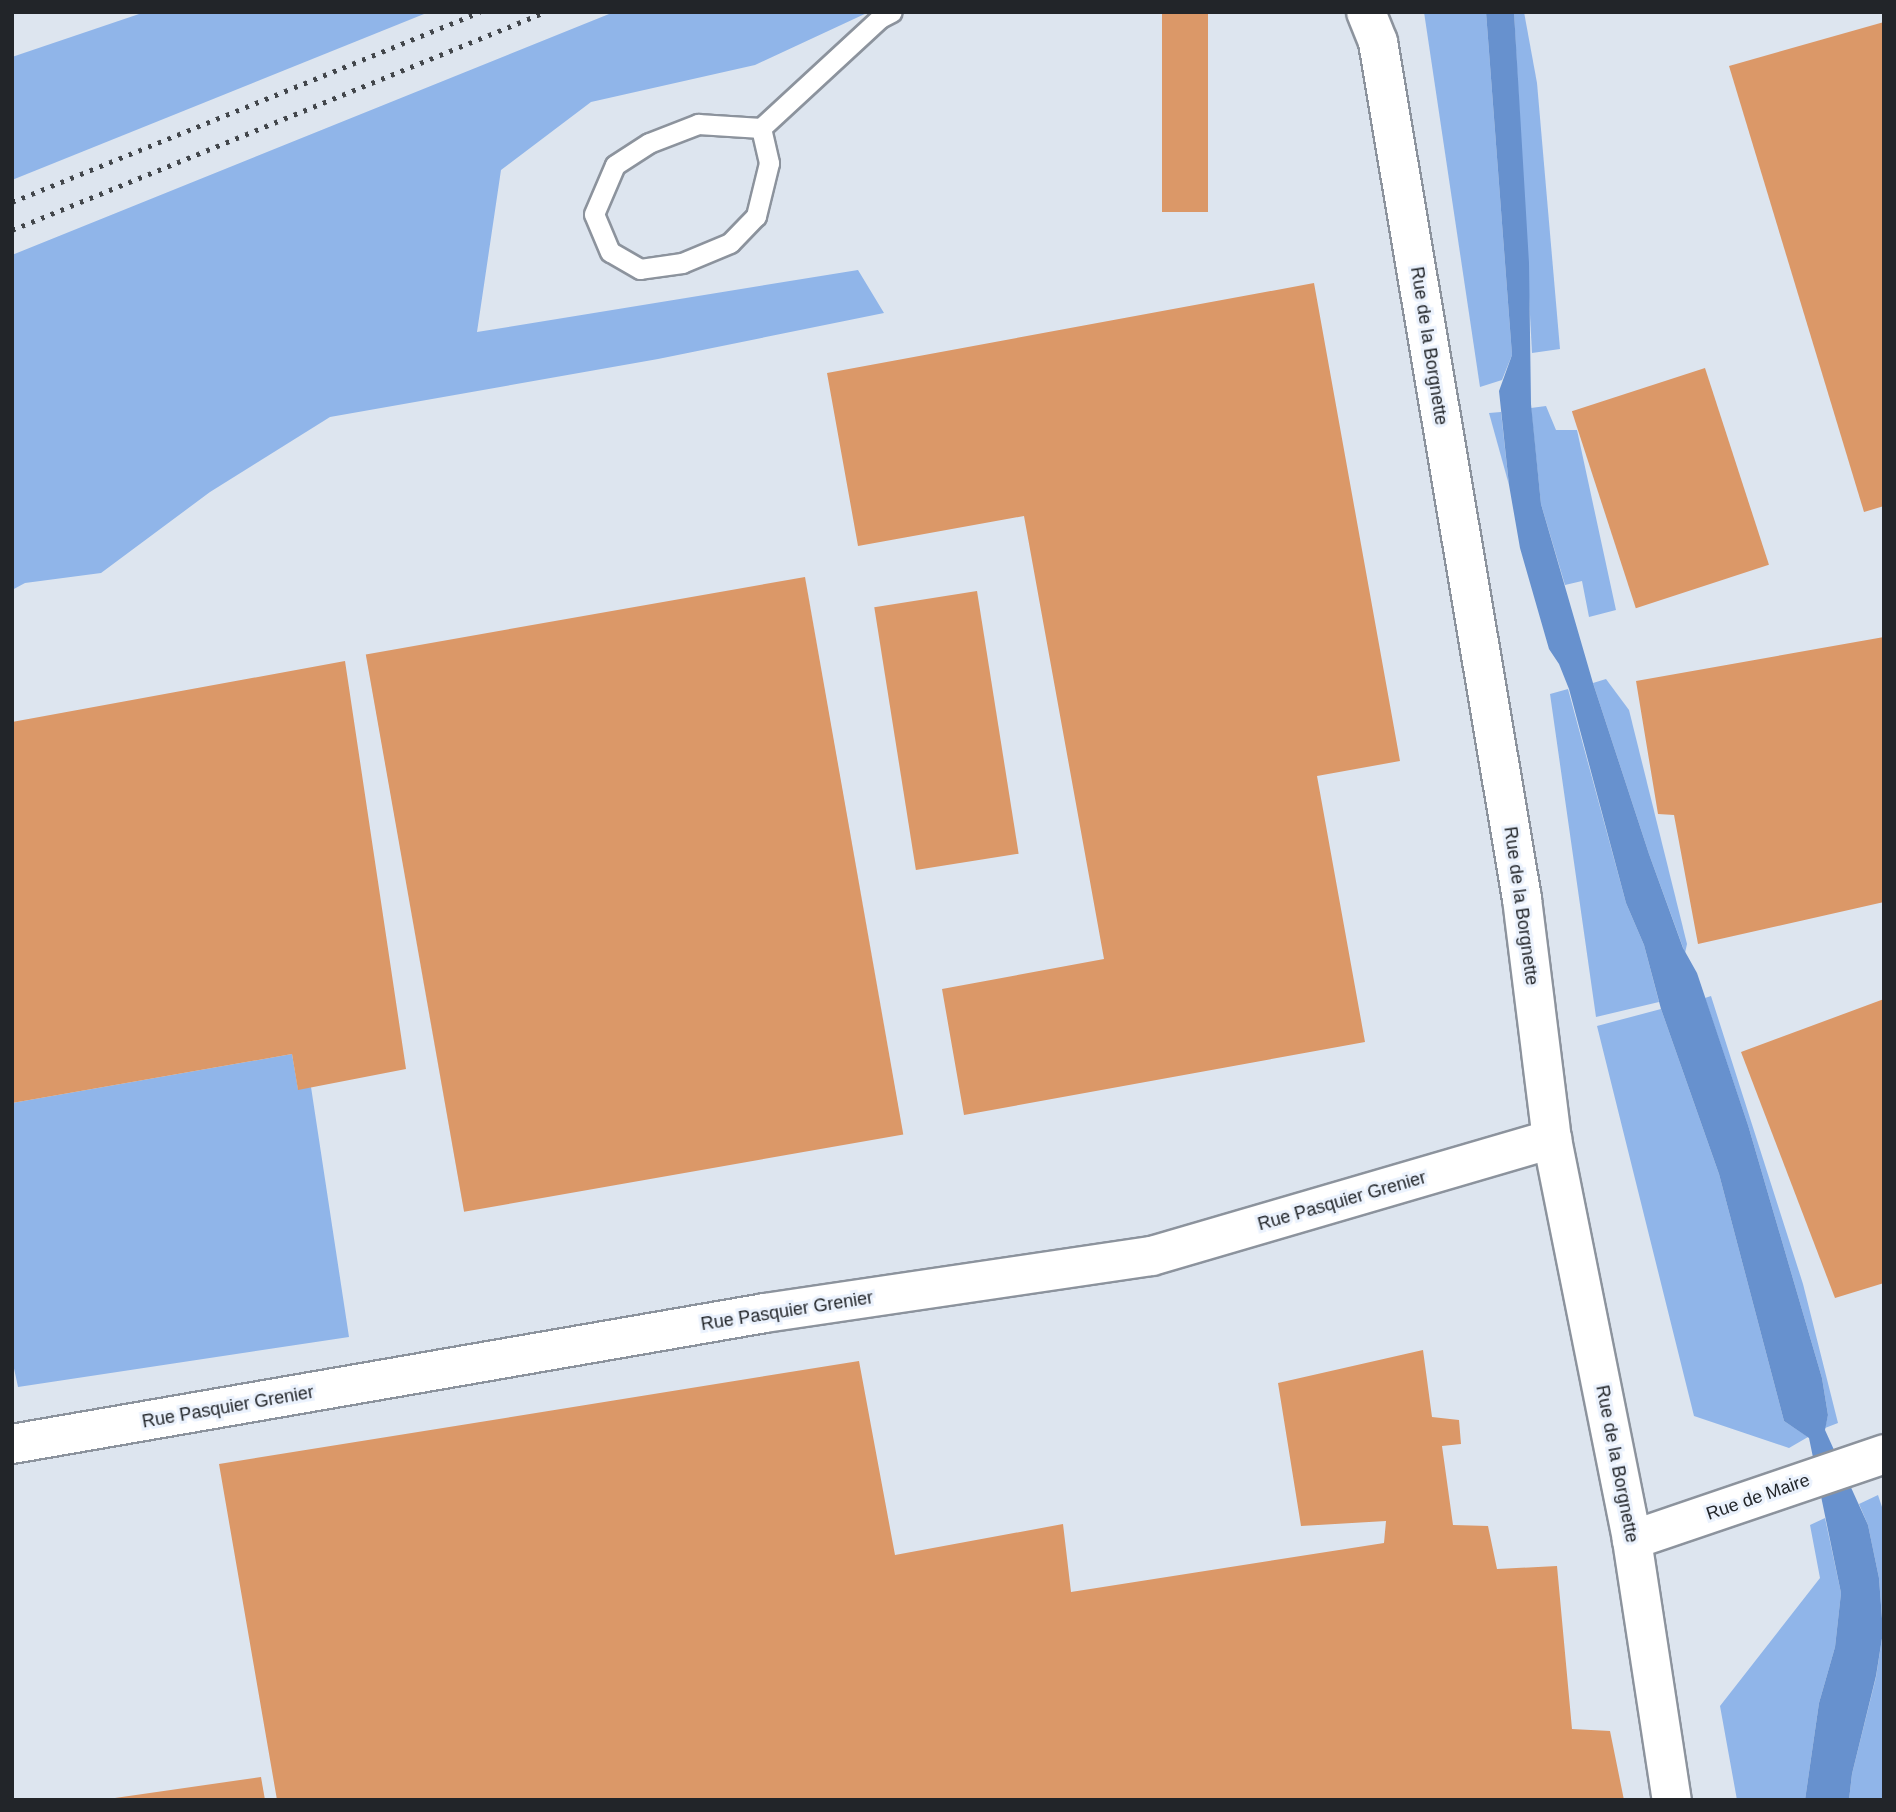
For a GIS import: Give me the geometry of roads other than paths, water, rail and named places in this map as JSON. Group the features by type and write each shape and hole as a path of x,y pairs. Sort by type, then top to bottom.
{"street":[{"name":"Rue de la Borgnette","path":"1366,12 1378,42 1522,899 1552,1139 1632,1540 1672,1800"},
{"name":"Rue Pasquier Grenier","path":"12,1444 765,1313 1152,1256 1552,1139"},
{"name":"Rue de Maire","path":"1632,1540 1868,1460"}],"lane":[{"path":"761,128 769,163 756,216 730,243 682,263 640,269 610,252 594,214 615,165 649,143 698,124 761,128 880,18 892,12"}],"railway":[{"path":"12,202 480,12"},
{"path":"12,230 545,12"}]}
